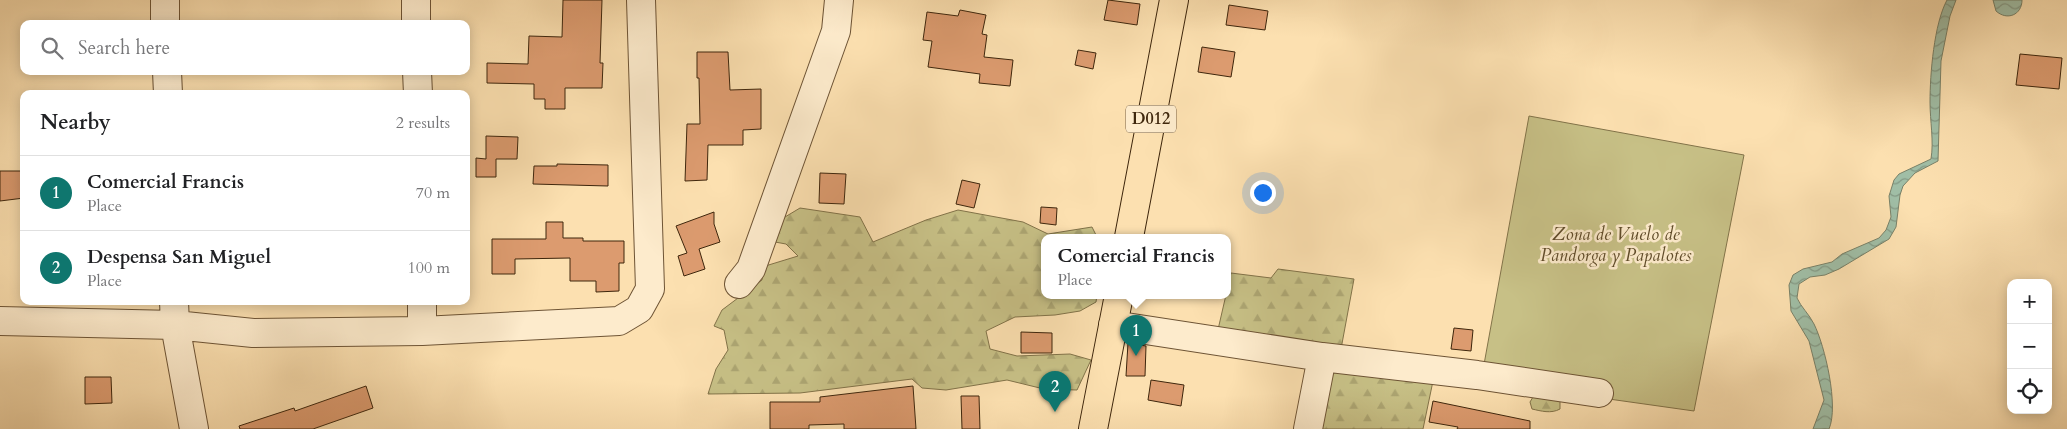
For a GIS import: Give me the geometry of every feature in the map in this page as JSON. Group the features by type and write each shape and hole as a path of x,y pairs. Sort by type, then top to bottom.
{"main road":[{"name":"D012","path":"1130,234 1174,0"},
{"path":"1093,429 1117,299"}],"street":[{"path":"165,0 166,20"},
{"path":"416,0 416,20"},
{"path":"0,321 175,313 252,333 422,331 619,321 639,310 650,289 641,0"},
{"path":"739,284 751,269 817,85 836,31 839,0"},
{"path":"167,75 168,90"},
{"path":"417,75 418,90"},
{"path":"422,305 422,331"},
{"path":"175,313 194,429"},
{"path":"1113,325 1322,358 1477,375 1599,393"},
{"path":"1308,429 1322,358"}],"green space":[{"name":"Zona de Vuelo de Pandorga y Papalotes","path":"1529,116 1744,155 1694,411 1481,381"},
{"path":"800,208 860,217 873,242 926,220 958,210 1023,222 1048,234 1041,234 1041,299 1096,299 1096,302 1080,311 1055,315 1015,317 986,331 990,349 1017,356 1070,354 1091,360 1077,390 1044,389 1007,380 946,390 922,388 912,379 800,393 708,394 716,369 728,350 724,330 714,326 722,310 762,280 762,267 798,256 786,244 775,242 780,220"},
{"path":"1092,227 1096,234 1048,234"},
{"path":"1278,269 1354,279 1341,349 1217,334 1225,299 1231,299 1231,273 1271,278"},
{"path":"1330,362 1433,381 1423,429 1317,429"},
{"path":"1533,397 1560,401 1560,409 1550,412 1532,409 1530,402"}],"water":[{"path":"1947,0 1956,0 1950,16 1941,61 1938,161 1915,173 1903,186 1896,227 1889,239 1839,269 1825,275 1810,277 1799,284 1797,298 1812,320 1818,334 1832,391 1832,419 1829,429 1813,429 1824,400 1809,341 1791,311 1789,285 1793,275 1803,269 1832,262 1842,254 1879,238 1886,230 1891,217 1889,196 1894,180 1899,174 1931,159 1930,102 1932,64 1939,22"},
{"path":"1993,0 2022,0 2017,13 2005,16 1996,11"}],"building":[{"path":"563,0 602,0 600,63 603,63 602,88 565,88 565,109 545,109 545,99 534,99 534,84 487,83 487,63 528,64 529,36 562,37"},
{"path":"1108,0 1140,4 1137,25 1104,20"},
{"path":"1229,5 1268,11 1265,30 1226,25"},
{"path":"960,10 986,15 982,34 987,35 984,57 1013,60 1010,86 979,83 980,74 928,67 932,41 923,40 927,12 958,16"},
{"path":"1202,47 1235,52 1231,77 1198,72"},
{"path":"1078,50 1096,53 1093,69 1075,65"},
{"path":"697,52 728,52 730,90 761,89 761,129 743,130 743,145 708,145 707,180 685,181 687,124 700,124"},
{"path":"2020,54 2062,58 2059,89 2016,85"},
{"path":"486,136 518,137 517,159 496,159 496,177 476,177 476,158 486,159"},
{"path":"557,164 608,165 608,186 533,184 534,166 557,166"},
{"path":"0,171 20,171 20,198 0,201"},
{"path":"820,173 846,174 844,204 819,203"},
{"path":"962,180 980,184 974,208 956,204"},
{"path":"1041,207 1057,208 1056,225 1040,223"},
{"path":"714,212 714,224 720,242 699,249 705,269 684,276 678,256 687,253 676,226"},
{"path":"546,222 563,222 563,238 583,238 583,241 624,241 624,263 619,263 619,291 596,292 596,281 570,281 570,258 515,259 515,274 492,274 492,239 546,239"},
{"path":"1454,328 1473,330 1471,351 1451,349"},
{"path":"1021,332 1052,333 1052,353 1021,353"},
{"path":"1128,343 1146,346 1145,376 1126,376"},
{"path":"85,377 111,377 112,403 85,404"},
{"path":"1151,380 1184,385 1181,406 1148,400"},
{"path":"366,386 373,408 313,429 240,429 239,426 294,408 295,411"},
{"path":"913,386 916,429 844,429 844,424 809,425 809,429 770,429 770,402 820,402 820,397"},
{"path":"961,396 979,396 980,429 962,429"},
{"path":"1433,401 1530,421 1530,429 1457,429 1458,427 1429,422"}],"place":[{"name":"Comercial Francis","path":"1136,356"},
{"name":"Despensa San Miguel","path":"1055,412"}]}
